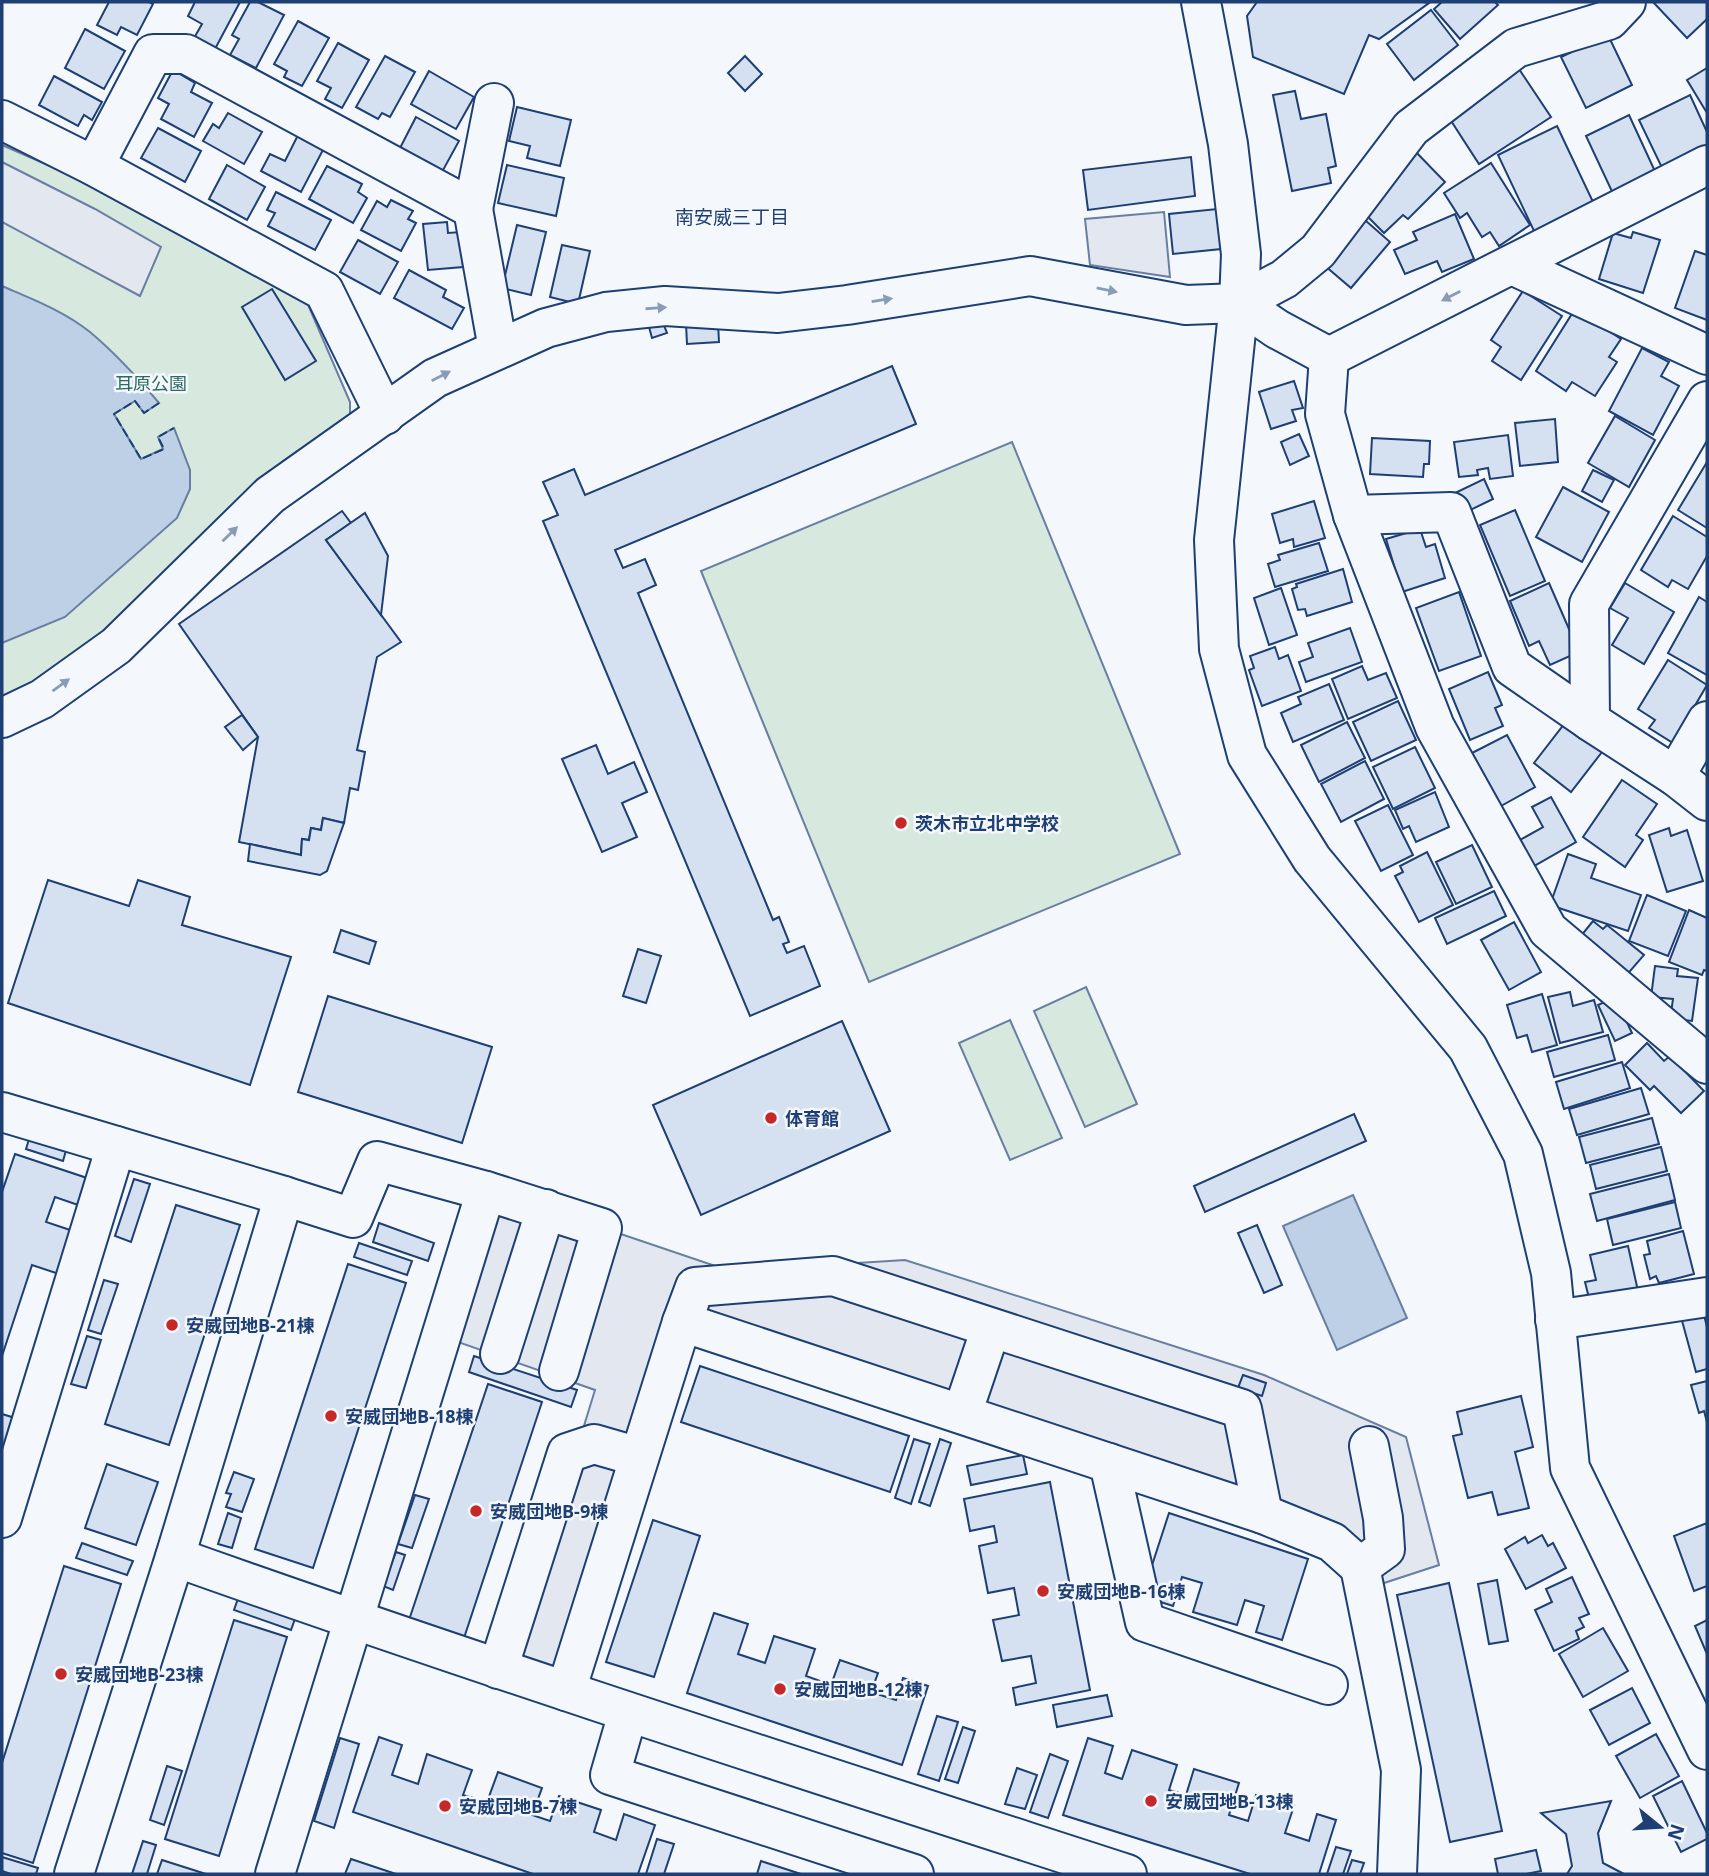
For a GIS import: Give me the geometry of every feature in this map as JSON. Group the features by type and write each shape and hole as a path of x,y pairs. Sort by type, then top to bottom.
{"street":[{"path":"1200,2 1228,144 1241,254 1239,303 1214,540 1219,649 1247,755 1312,859 1468,1048 1523,1154 1551,1273 1570,1468 1707,1750"},
{"path":"2,718 43,699 116,646 270,495 435,377 498,349 546,328 606,312 665,306 778,313 847,306 1030,276 1186,305 1239,303 1284,279 1318,251 1411,128 1516,48 1609,20 1626,2"},
{"path":"94,166 153,54 186,54 473,209"},
{"path":"494,103 473,209 498,349"},
{"path":"2,120 94,166 324,291 385,415"},
{"path":"1329,357 1707,164"},
{"path":"1512,265 1707,355"},
{"path":"1239,303 1277,330 1329,357"},
{"path":"1329,357 1325,414 1353,515 1435,727 1548,930 1707,1064"},
{"path":"1590,721 1589,604 1707,401"},
{"path":"1353,515 1451,512 1513,667 1675,776 1707,801"},
{"path":"1675,776 1707,721"},
{"path":"2,1112 353,1218 377,1161 486,1191 602,1228 559,1371"},
{"path":"2,1518 116,1146"},
{"path":"275,1874 486,1191"},
{"path":"74,1874 175,1557 284,1196"},
{"path":"500,1354 546,1209"},
{"path":"566,1691 695,1287 833,1276 1242,1409 1263,1514"},
{"path":"1555,1320 1707,1297"},
{"path":"682,1322 1263,1514 1332,1542 1360,1567 1401,1770 1397,1874"},
{"path":"962,1414 991,1328"},
{"path":"498,1669 567,1453 594,1444 639,1457"},
{"path":"1360,1567 1385,1549 1383,1518 1369,1446"},
{"path":"1109,1463 1145,1622 1328,1685"},
{"path":"175,1557 628,1713 1127,1874"},
{"path":"628,1713 610,1775 914,1874"}],"green space":[{"name":"耳原公園","path":"2,145 82,180 303,293 350,402 350,415 282,462 203,543 56,673 2,701"},
{"path":"1012,442 1180,854 869,982 701,571"},
{"path":"1086,987 1137,1104 1085,1127 1034,1011"},
{"path":"1010,1020 1062,1138 1010,1160 959,1043"}],"shaded area":[{"path":"2,162 95,209 161,247 140,296 2,222"},
{"path":"1164,212 1170,277 1090,265 1085,219"},
{"path":"500,1204 609,1230 730,1271 905,1260 1264,1375 1406,1437 1439,1565 1384,1583 1321,1524 677,1312 562,1671 513,1657 595,1390 455,1341"}],"water":[{"path":"2,286 70,318 90,332 135,375 159,403 144,413 135,401 114,414 141,459 163,449 158,437 174,428 190,470 190,489 177,518 65,617 2,643"},
{"path":"1353,1195 1407,1318 1337,1350 1283,1226"}],"building":[{"path":"109,2 153,4 137,35 121,27 117,35 97,25"},
{"path":"195,2 240,2 215,49 194,38 202,24 188,16"},
{"path":"250,2 258,2 284,15 256,68 230,55 239,39 232,35"},
{"path":"1257,2 1429,3 1379,39 1369,35 1344,94 1253,57 1247,16"},
{"path":"1442,2 1495,2 1498,5 1460,39 1434,9"},
{"path":"1653,2 1707,2 1707,19 1687,38"},
{"path":"1431,10 1458,45 1414,80 1387,44"},
{"path":"298,21 329,38 302,86 284,77 287,71 274,64"},
{"path":"85,29 125,51 104,89 65,68"},
{"path":"1608,35 1632,85 1586,108 1561,57"},
{"path":"338,43 369,60 342,108 325,99 331,88 317,81"},
{"path":"385,56 415,72 390,117 382,113 378,119 356,107"},
{"path":"745,56 762,74 745,91 728,73"},
{"path":"1517,66 1551,117 1479,164 1446,113"},
{"path":"1707,68 1707,113 1687,80"},
{"path":"173,70 195,83 191,92 212,103 194,137 161,119 169,104 158,98"},
{"path":"429,71 474,97 456,129 411,104"},
{"path":"54,76 102,102 92,120 84,115 78,126 39,105"},
{"path":"1295,91 1301,119 1326,114 1336,166 1328,168 1331,183 1292,191 1273,95"},
{"path":"1690,95 1707,132 1707,153 1665,174 1639,120"},
{"path":"517,107 571,120 560,166 527,158 530,146 509,141"},
{"path":"228,113 262,132 244,164 203,141 213,124 219,128"},
{"path":"1629,115 1659,180 1616,200 1586,136"},
{"path":"416,117 459,141 442,172 400,148"},
{"path":"1557,126 1594,204 1535,233 1498,155"},
{"path":"158,128 201,151 185,182 141,158"},
{"path":"298,135 324,148 301,192 261,171 270,154 285,161"},
{"path":"1413,149 1445,182 1408,219 1403,215 1384,233 1360,209"},
{"path":"1191,157 1195,196 1088,210 1083,170"},
{"path":"1491,163 1530,225 1499,246 1490,232 1482,237 1467,213 1460,218 1444,193"},
{"path":"227,165 265,187 247,220 209,199"},
{"path":"507,165 564,178 556,216 498,203"},
{"path":"327,166 362,184 358,192 367,198 353,223 309,199"},
{"path":"276,192 331,220 315,250 268,226 275,213 267,210"},
{"path":"391,200 413,211 408,219 416,223 401,251 361,230 377,201 387,207"},
{"path":"1217,209 1221,249 1173,254 1169,214"},
{"path":"1357,213 1390,242 1351,288 1324,265"},
{"path":"1455,214 1474,259 1442,272 1437,261 1405,274 1394,250 1417,240 1413,232"},
{"path":"447,222 448,233 461,232 463,267 428,270 423,224"},
{"path":"517,225 546,232 531,295 502,288"},
{"path":"1633,232 1660,240 1643,293 1599,279 1613,233 1631,238"},
{"path":"358,240 398,262 380,294 340,272"},
{"path":"562,245 590,251 578,304 550,297"},
{"path":"1695,251 1707,255 1707,320 1675,308"},
{"path":"409,270 446,290 443,297 464,308 452,329 394,298"},
{"path":"272,289 316,361 285,380 242,307"},
{"path":"1523,291 1562,316 1521,380 1492,361 1501,347 1491,340"},
{"path":"1575,309 1621,339 1609,357 1617,362 1595,396 1572,382 1566,391 1536,371"},
{"path":"663,323 667,333 652,338 649,327"},
{"path":"718,323 719,342 687,344 686,324"},
{"path":"1642,348 1669,362 1661,376 1679,386 1653,435 1609,411"},
{"path":"892,366 916,424 615,550 623,568 645,559 656,585 638,593 773,920 779,917 789,942 783,944 787,953 804,946 820,986 750,1016 543,521 558,515 543,482 574,469 585,495"},
{"path":"1294,381 1303,408 1292,410 1296,421 1271,429 1259,392"},
{"path":"1615,416 1655,440 1629,487 1588,463"},
{"path":"1555,419 1558,462 1520,466 1515,423"},
{"path":"1299,434 1309,456 1290,465 1281,442"},
{"path":"1508,435 1513,476 1490,479 1488,468 1477,470 1478,475 1459,477 1454,442"},
{"path":"1372,438 1430,441 1429,464 1424,464 1423,477 1370,474"},
{"path":"1707,462 1707,528 1678,510"},
{"path":"1593,470 1614,480 1602,502 1582,491"},
{"path":"1484,479 1493,499 1462,514 1453,494"},
{"path":"1563,487 1609,512 1582,562 1536,537"},
{"path":"1314,501 1325,538 1294,547 1293,539 1280,543 1272,514"},
{"path":"1515,510 1545,581 1510,596 1480,525"},
{"path":"342,511 351,523 326,540 401,642 377,657 357,750 365,752 358,790 350,788 344,823 323,818 321,830 311,828 309,840 302,839 301,855 239,842 258,737 179,624"},
{"path":"365,513 388,556 381,615 326,540"},
{"path":"1673,516 1707,537 1707,556 1688,589 1672,580 1668,587 1641,570"},
{"path":"1420,529 1426,547 1435,544 1445,578 1402,592 1386,539"},
{"path":"1319,543 1328,571 1275,587 1268,564 1280,560 1278,555"},
{"path":"1343,569 1352,602 1307,616 1305,609 1298,610 1292,589 1297,587 1296,584"},
{"path":"1549,583 1579,652 1550,665 1539,641 1529,646 1510,601"},
{"path":"1625,583 1674,612 1644,664 1612,645 1628,618 1610,608"},
{"path":"1281,588 1297,635 1269,645 1254,598"},
{"path":"1459,592 1481,656 1439,671 1416,608"},
{"path":"1699,597 1707,602 1707,675 1668,653"},
{"path":"1350,628 1362,662 1306,682 1299,662 1313,657 1308,643"},
{"path":"1275,647 1279,659 1288,655 1301,691 1262,706 1249,670 1254,668 1250,656"},
{"path":"1668,660 1707,685 1673,743 1649,728 1655,720 1638,709"},
{"path":"1362,666 1368,680 1386,673 1397,698 1348,719 1332,679"},
{"path":"1488,672 1502,705 1495,708 1503,726 1470,740 1449,689"},
{"path":"1329,684 1344,720 1293,742 1281,713 1301,704 1298,697"},
{"path":"1398,701 1416,740 1371,761 1353,722"},
{"path":"242,715 258,737 243,750 225,727"},
{"path":"1347,722 1365,758 1319,782 1301,745"},
{"path":"1565,723 1602,752 1571,792 1534,763"},
{"path":"1507,735 1535,787 1501,806 1472,753"},
{"path":"596,745 608,774 634,762 647,792 622,803 637,837 602,852 562,759"},
{"path":"1415,747 1435,788 1393,809 1373,767"},
{"path":"1365,761 1384,799 1341,822 1321,784"},
{"path":"1622,780 1657,804 1636,835 1643,840 1625,867 1583,837"},
{"path":"1435,792 1449,827 1416,842 1409,826 1403,829 1395,810"},
{"path":"1551,797 1576,842 1534,866 1520,840 1543,827 1532,807"},
{"path":"1388,805 1413,855 1381,871 1355,821"},
{"path":"323,818 344,823 327,871 320,875 248,861 250,844 301,855 302,839 309,840 311,828 321,830"},
{"path":"1669,828 1671,836 1687,830 1703,881 1667,892 1649,835"},
{"path":"1472,845 1492,887 1456,904 1436,862"},
{"path":"1427,852 1453,905 1419,922 1395,876 1403,872 1400,866"},
{"path":"1568,854 1596,864 1591,878 1641,895 1628,931 1550,905"},
{"path":"48,880 129,906 138,880 190,897 182,925 291,957 250,1085 8,1003"},
{"path":"1494,891 1506,916 1447,944 1435,918"},
{"path":"1647,895 1686,911 1668,956 1629,941"},
{"path":"1689,910 1707,918 1707,971 1704,970 1702,975 1669,962"},
{"path":"1593,921 1603,929 1607,925 1644,955 1625,977 1576,942"},
{"path":"1514,922 1541,972 1509,990 1481,940"},
{"path":"341,930 376,942 369,964 334,952"},
{"path":"638,949 661,956 646,1003 623,996"},
{"path":"1655,966 1678,969 1677,976 1698,978 1692,1021 1676,1019 1671,1013 1673,999 1651,997"},
{"path":"1570,992 1573,1006 1594,1000 1603,1032 1560,1043 1548,997"},
{"path":"1542,994 1557,1045 1532,1052 1527,1035 1517,1038 1507,1005"},
{"path":"328,996 492,1047 462,1143 298,1092"},
{"path":"1615,997 1632,1033 1615,1041 1598,1005"},
{"name":"体育館","path":"842,1021 890,1131 701,1215 653,1105"},
{"path":"1608,1035 1615,1060 1554,1077 1547,1052"},
{"path":"1647,1043 1664,1061 1670,1056 1704,1091 1681,1113 1654,1086 1650,1090 1625,1065"},
{"path":"1622,1062 1630,1088 1564,1109 1556,1082"},
{"path":"1641,1088 1649,1114 1577,1135 1569,1109"},
{"path":"1354,1114 1366,1141 1205,1212 1194,1186"},
{"path":"1652,1118 1659,1144 1586,1163 1579,1137"},
{"path":"30,1136 67,1147 63,1161 26,1149"},
{"path":"1661,1147 1667,1171 1596,1189 1590,1165"},
{"path":"15,1154 90,1179 81,1206 55,1197 46,1222 73,1231 59,1274 32,1265 2,1356 2,1192"},
{"path":"1669,1174 1675,1200 1597,1221 1590,1194"},
{"path":"134,1179 150,1184 131,1242 115,1236"},
{"path":"1675,1202 1681,1228 1613,1245 1607,1219"},
{"name":"安威団地B-21棟","path":"176,1205 240,1225 169,1445 105,1424"},
{"path":"379,1223 434,1243 428,1261 373,1242"},
{"path":"1257,1225 1282,1285 1264,1293 1238,1233"},
{"path":"1683,1231 1694,1274 1659,1283 1656,1276 1650,1279 1644,1255 1650,1254 1647,1241"},
{"path":"359,1243 412,1261 407,1275 354,1257"},
{"path":"1628,1246 1638,1291 1590,1302 1585,1282 1596,1280 1590,1255"},
{"name":"安威団地B-18棟","path":"348,1264 406,1283 313,1568 255,1549"},
{"path":"104,1280 118,1284 101,1334 88,1330"},
{"path":"1703,1311 1707,1327 1707,1369 1696,1372 1681,1317"},
{"path":"87,1336 101,1340 86,1388 71,1384"},
{"path":"474,1356 577,1390 571,1407 469,1372"},
{"path":"700,1366 909,1436 890,1492 681,1422"},
{"path":"1243,1375 1266,1383 1262,1396 1238,1388"},
{"path":"1707,1381 1707,1422 1704,1411 1699,1413 1691,1385"},
{"name":"安威団地B-9棟","path":"488,1384 542,1402 464,1638 409,1620"},
{"path":"1521,1396 1533,1447 1515,1452 1529,1508 1498,1515 1492,1492 1468,1498 1453,1436 1462,1434 1457,1412"},
{"path":"2,1414 15,1418 5,1446 2,1445"},
{"path":"914,1439 930,1444 911,1504 895,1498"},
{"path":"940,1439 951,1443 930,1506 919,1502"},
{"path":"1023,1455 1027,1474 971,1485 967,1466"},
{"path":"107,1464 158,1482 136,1545 85,1528"},
{"path":"234,1472 254,1479 242,1512 226,1507 231,1494 226,1493"},
{"name":"安威団地B-16棟","path":"1050,1482 1090,1690 1016,1705 1013,1688 1036,1683 1031,1656 1002,1661 993,1620 1019,1615 1014,1588 988,1593 979,1546 997,1542 994,1526 970,1531 964,1499"},
{"path":"415,1495 429,1499 412,1548 398,1544"},
{"path":"228,1513 241,1518 232,1548 218,1544"},
{"path":"1169,1513 1308,1559 1282,1640 1256,1632 1264,1606 1245,1600 1237,1625 1193,1612 1202,1583 1182,1577 1173,1606 1142,1596"},
{"path":"653,1520 700,1536 654,1677 606,1662"},
{"path":"1707,1523 1707,1586 1694,1591 1674,1536"},
{"path":"1542,1535 1548,1546 1553,1543 1566,1568 1526,1589 1505,1549 1525,1537 1528,1543"},
{"path":"82,1543 133,1561 127,1575 76,1558"},
{"path":"396,1552 405,1555 393,1590 383,1586"},
{"name":"安威団地B-23棟","path":"64,1566 121,1584 33,1863 2,1853 2,1763"},
{"path":"1572,1577 1589,1614 1579,1618 1584,1627 1576,1631 1579,1639 1554,1651 1535,1610 1552,1602 1546,1589"},
{"path":"1497,1580 1508,1641 1489,1644 1478,1584"},
{"path":"1449,1583 1502,1831 1450,1842 1397,1595"},
{"path":"240,1593 297,1613 291,1630 234,1610"},
{"name":"安威団地B-12棟","path":"714,1613 748,1624 738,1654 765,1663 774,1636 815,1649 806,1676 831,1685 840,1660 878,1673 871,1692 896,1700 903,1678 928,1686 902,1765 687,1693"},
{"path":"234,1620 287,1637 219,1856 165,1839"},
{"path":"1707,1620 1707,1654 1695,1626"},
{"path":"1603,1628 1628,1671 1583,1697 1559,1654"},
{"path":"1632,1688 1650,1723 1609,1745 1590,1710"},
{"path":"1107,1695 1112,1716 1057,1727 1053,1705"},
{"path":"937,1716 958,1722 939,1781 918,1774"},
{"path":"963,1727 975,1731 958,1783 945,1779"},
{"path":"1656,1734 1679,1776 1640,1798 1616,1756"},
{"name":"安威団地B-7棟","path":"379,1737 402,1745 392,1775 418,1784 427,1754 472,1770 463,1795 487,1802 498,1772 542,1788 532,1815 550,1821 559,1796 601,1810 594,1832 616,1840 624,1814 655,1825 638,1874 533,1874 353,1812"},
{"path":"340,1738 359,1744 334,1828 314,1821"},
{"name":"安威団地B-13棟","path":"1088,1738 1113,1746 1105,1773 1122,1779 1132,1750 1177,1765 1169,1790 1186,1795 1194,1769 1239,1783 1229,1815 1248,1821 1256,1795 1294,1806 1285,1833 1309,1841 1317,1814 1336,1820 1319,1874 1250,1874 1063,1815"},
{"path":"1050,1754 1068,1761 1048,1818 1030,1812"},
{"path":"167,1766 182,1771 164,1825 150,1820"},
{"path":"1017,1768 1037,1775 1025,1809 1005,1804"},
{"path":"1682,1781 1707,1833 1707,1839 1681,1852 1653,1796"},
{"path":"1611,1801 1598,1833 1603,1863 1624,1874 1567,1874 1572,1866 1566,1834 1541,1813"},
{"path":"657,1839 674,1844 664,1874 646,1874"},
{"path":"143,1841 156,1845 147,1874 132,1874"},
{"path":"1336,1847 1351,1851 1343,1874 1327,1874"},
{"path":"1536,1850 1541,1871 1498,1874 1495,1859"},
{"path":"2,1857 38,1868 36,1874 11,1874 2,1871"},
{"path":"351,1859 396,1874 345,1874"},
{"path":"162,1860 206,1874 157,1874"},
{"path":"1352,1860 1364,1863 1360,1874 1347,1874"},
{"path":"761,1861 801,1874 757,1874"}],"fence":[{"path":"159,403 144,413 135,401 114,414 141,459 164,449 158,437 174,428"}],"place":[{"name":"茨木市立北中学校","path":"901,823"},
{"name":"体育館","path":"771,1118"},
{"name":"安威団地B-21棟","path":"172,1325"},
{"name":"安威団地B-18棟","path":"331,1416"},
{"name":"安威団地B-9棟","path":"476,1511"},
{"name":"安威団地B-16棟","path":"1043,1591"},
{"name":"安威団地B-23棟","path":"61,1674"},
{"name":"安威団地B-12棟","path":"780,1689"},
{"name":"安威団地B-13棟","path":"1151,1801"},
{"name":"安威団地B-7棟","path":"445,1806"}],"district":[{"name":"南安威三丁目","path":"732,217"}]}
